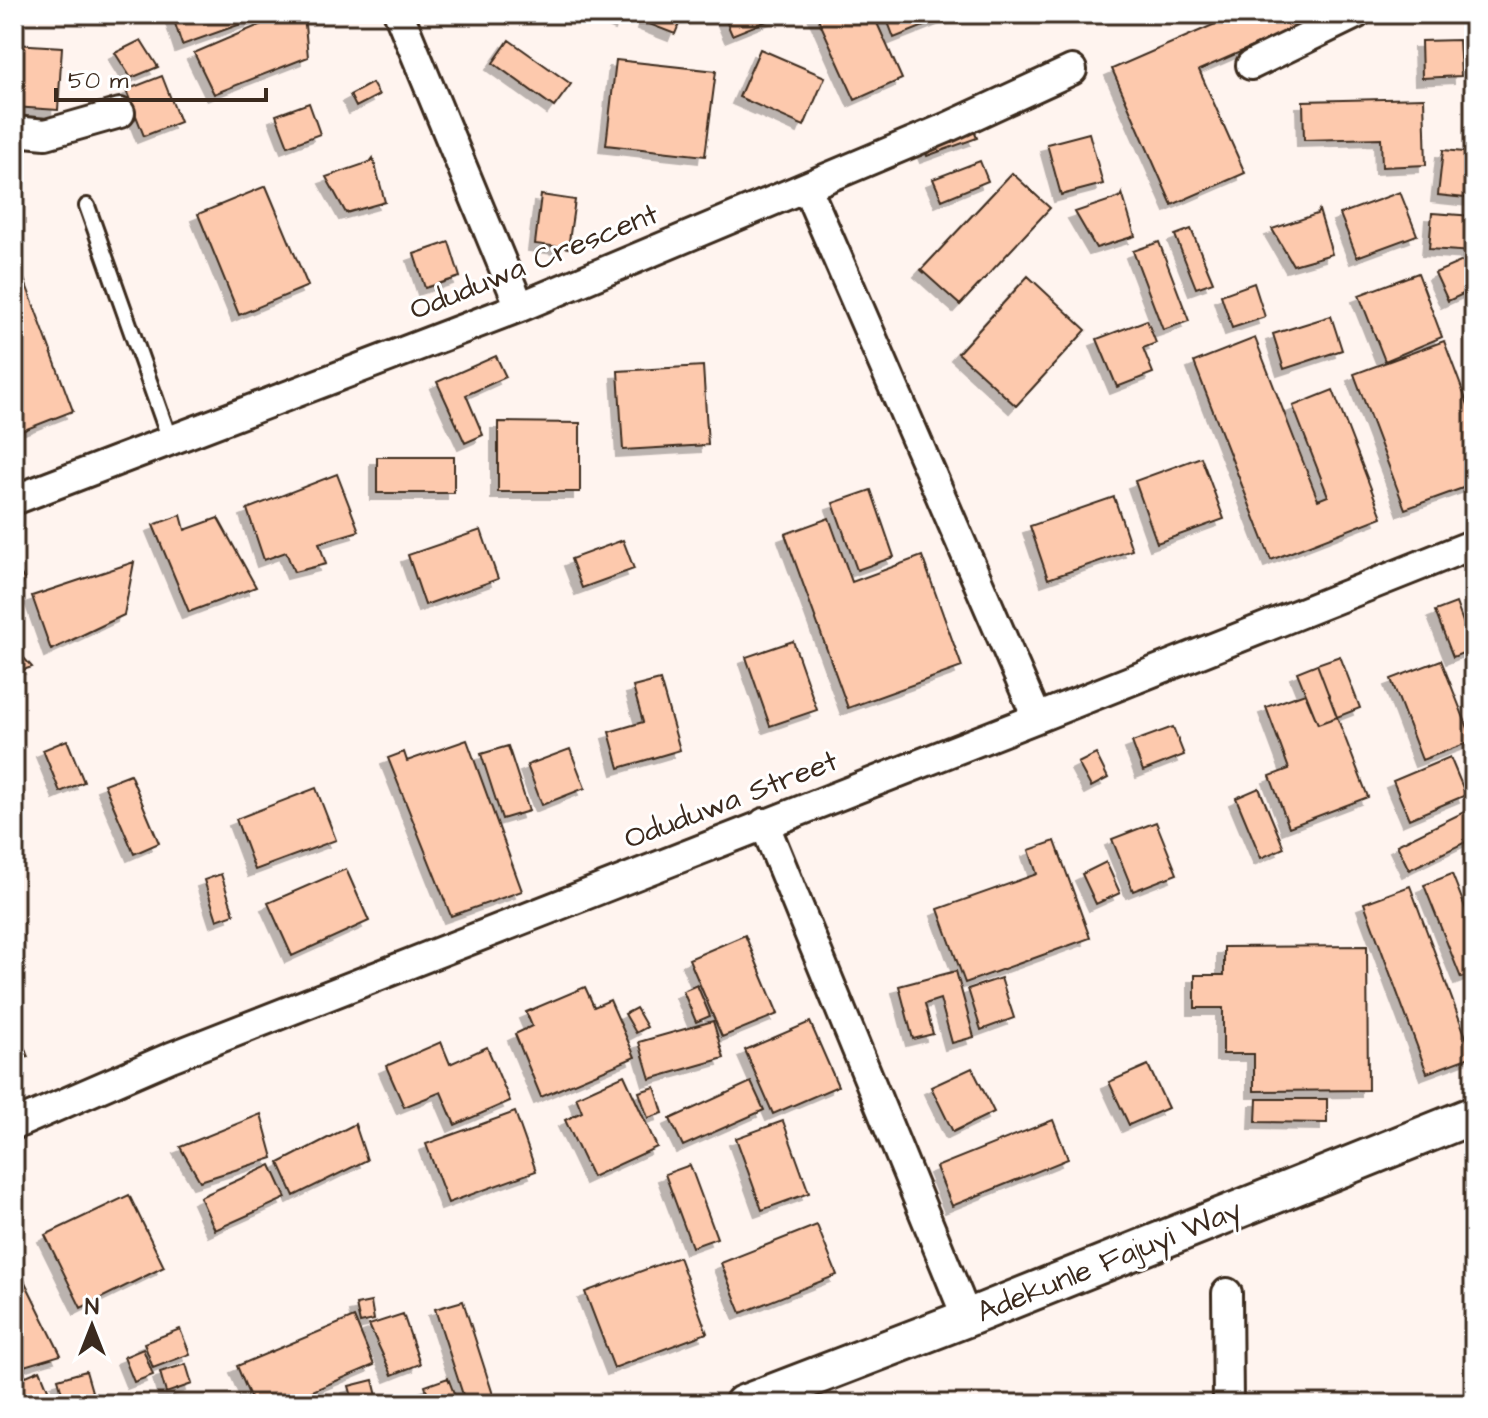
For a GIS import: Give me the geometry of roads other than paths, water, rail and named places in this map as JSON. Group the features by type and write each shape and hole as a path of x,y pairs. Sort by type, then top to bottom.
{"street":[{"path":"399,14 520,307"},
{"path":"1251,65 1356,14"},
{"name":"Oduduwa Crescent","path":"14,500 520,307 807,188 1072,70"},
{"path":"14,131 46,134 120,113"},
{"path":"807,188 1037,718"},
{"name":"Oduduwa Street","path":"14,1125 171,1057 1474,544"},
{"path":"764,823 967,1318"},
{"name":"Adekunle Fajuyi Way","path":"743,1404 1474,1115"},
{"path":"1227,1293 1228,1404"}],"lane":[{"path":"87,206 170,440"}]}
